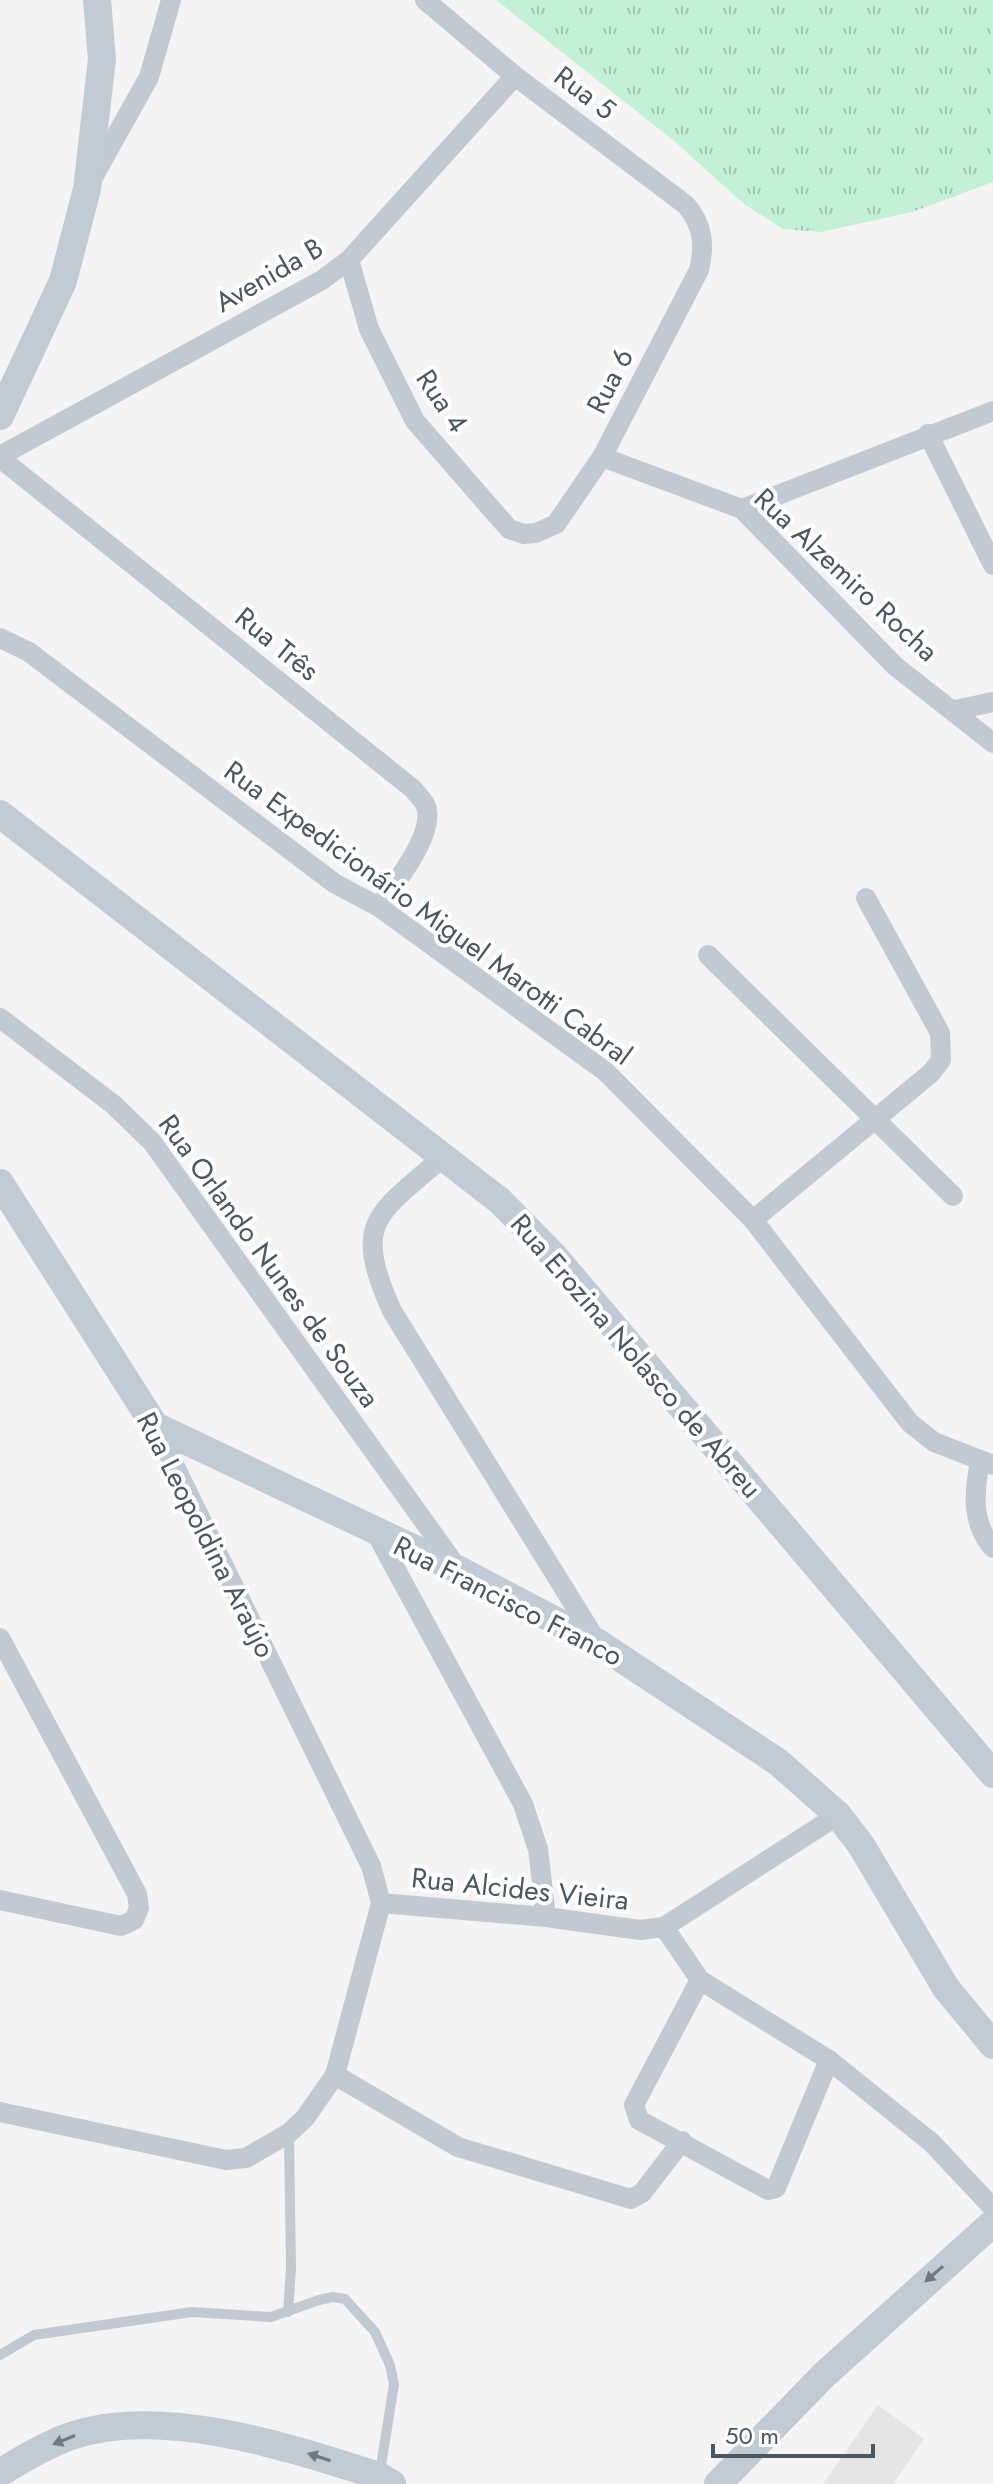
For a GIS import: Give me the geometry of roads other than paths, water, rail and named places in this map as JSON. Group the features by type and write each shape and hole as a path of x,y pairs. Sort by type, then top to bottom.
{"street":[{"path":"0,416 63,281 87,189 102,59 97,0"},
{"path":"87,189 149,77 171,0"},
{"name":"Rua 5","path":"425,0 515,76 686,205 696,216 702,236"},
{"name":"Avenida B","path":"0,457 322,280 349,260 515,76"},
{"name":"Rua 6","path":"536,533 556,524 602,457 699,270 702,236"},
{"name":"Rua 4","path":"349,260 369,329 415,421 509,529 524,534 536,533"},
{"path":"742,509 993,411"},
{"path":"928,434 993,565"},
{"name":"Rua Três","path":"0,457 413,789 426,805 428,822 422,840 379,907"},
{"name":"Rua Alzemiro Rocha","path":"602,457 742,509 895,666 955,710 993,743"},
{"name":"Rua Expedicionário Miguel Marotti Cabral","path":"0,638 29,652 334,883 379,907 606,1072 753,1220 910,1423 934,1442 986,1463"},
{"path":"955,710 993,702"},
{"name":"Rua Erozina Nolasco de Abreu","path":"0,814 445,1155 500,1201 554,1256 993,1774"},
{"path":"753,1220 931,1073 941,1060 943,1046 916,983 866,898"},
{"path":"708,955 953,1196"},
{"name":"Rua Orlando Nunes de Souza","path":"0,1018 114,1105 152,1142 459,1570"},
{"path":"445,1155 384,1209 371,1237 374,1270 392,1311 598,1643"},
{"name":"Rua Leopoldina Araújo","path":"0,1183 155,1426 371,1866 381,1903"},
{"name":"Rua Francisco Franco","path":"155,1426 459,1570 598,1643 778,1762 838,1815 880,1875 946,1988 993,2045"},
{"path":"986,1463 974,1491 977,1519 993,1548"},
{"path":"376,1533 523,1804 538,1849 546,1917"},
{"path":"0,1638 137,1894 139,1908 134,1920 121,1926 0,1900"},
{"name":"Rua Alcides Vieira","path":"0,2112 226,2160 246,2158 289,2133 305,2118 335,2075 381,1903 546,1917 640,1930 664,1927 838,1815"},
{"path":"664,1927 700,1980 829,2060 932,2143 993,2208"},
{"path":"700,1980 634,2105 639,2120 768,2190 776,2188 829,2060"},
{"path":"335,2075 458,2147 631,2199 642,2193 682,2141"},
{"path":"718,2484 824,2375 993,2223"},
{"path":"0,2473 73,2436 135,2426 267,2441 385,2480"}],"lane":[{"path":"288,2312 289,2133"},
{"path":"0,2355 34,2335 192,2312 253,2318 288,2312 333,2297 345,2299 375,2332 390,2365 394,2384 385,2480"}]}
